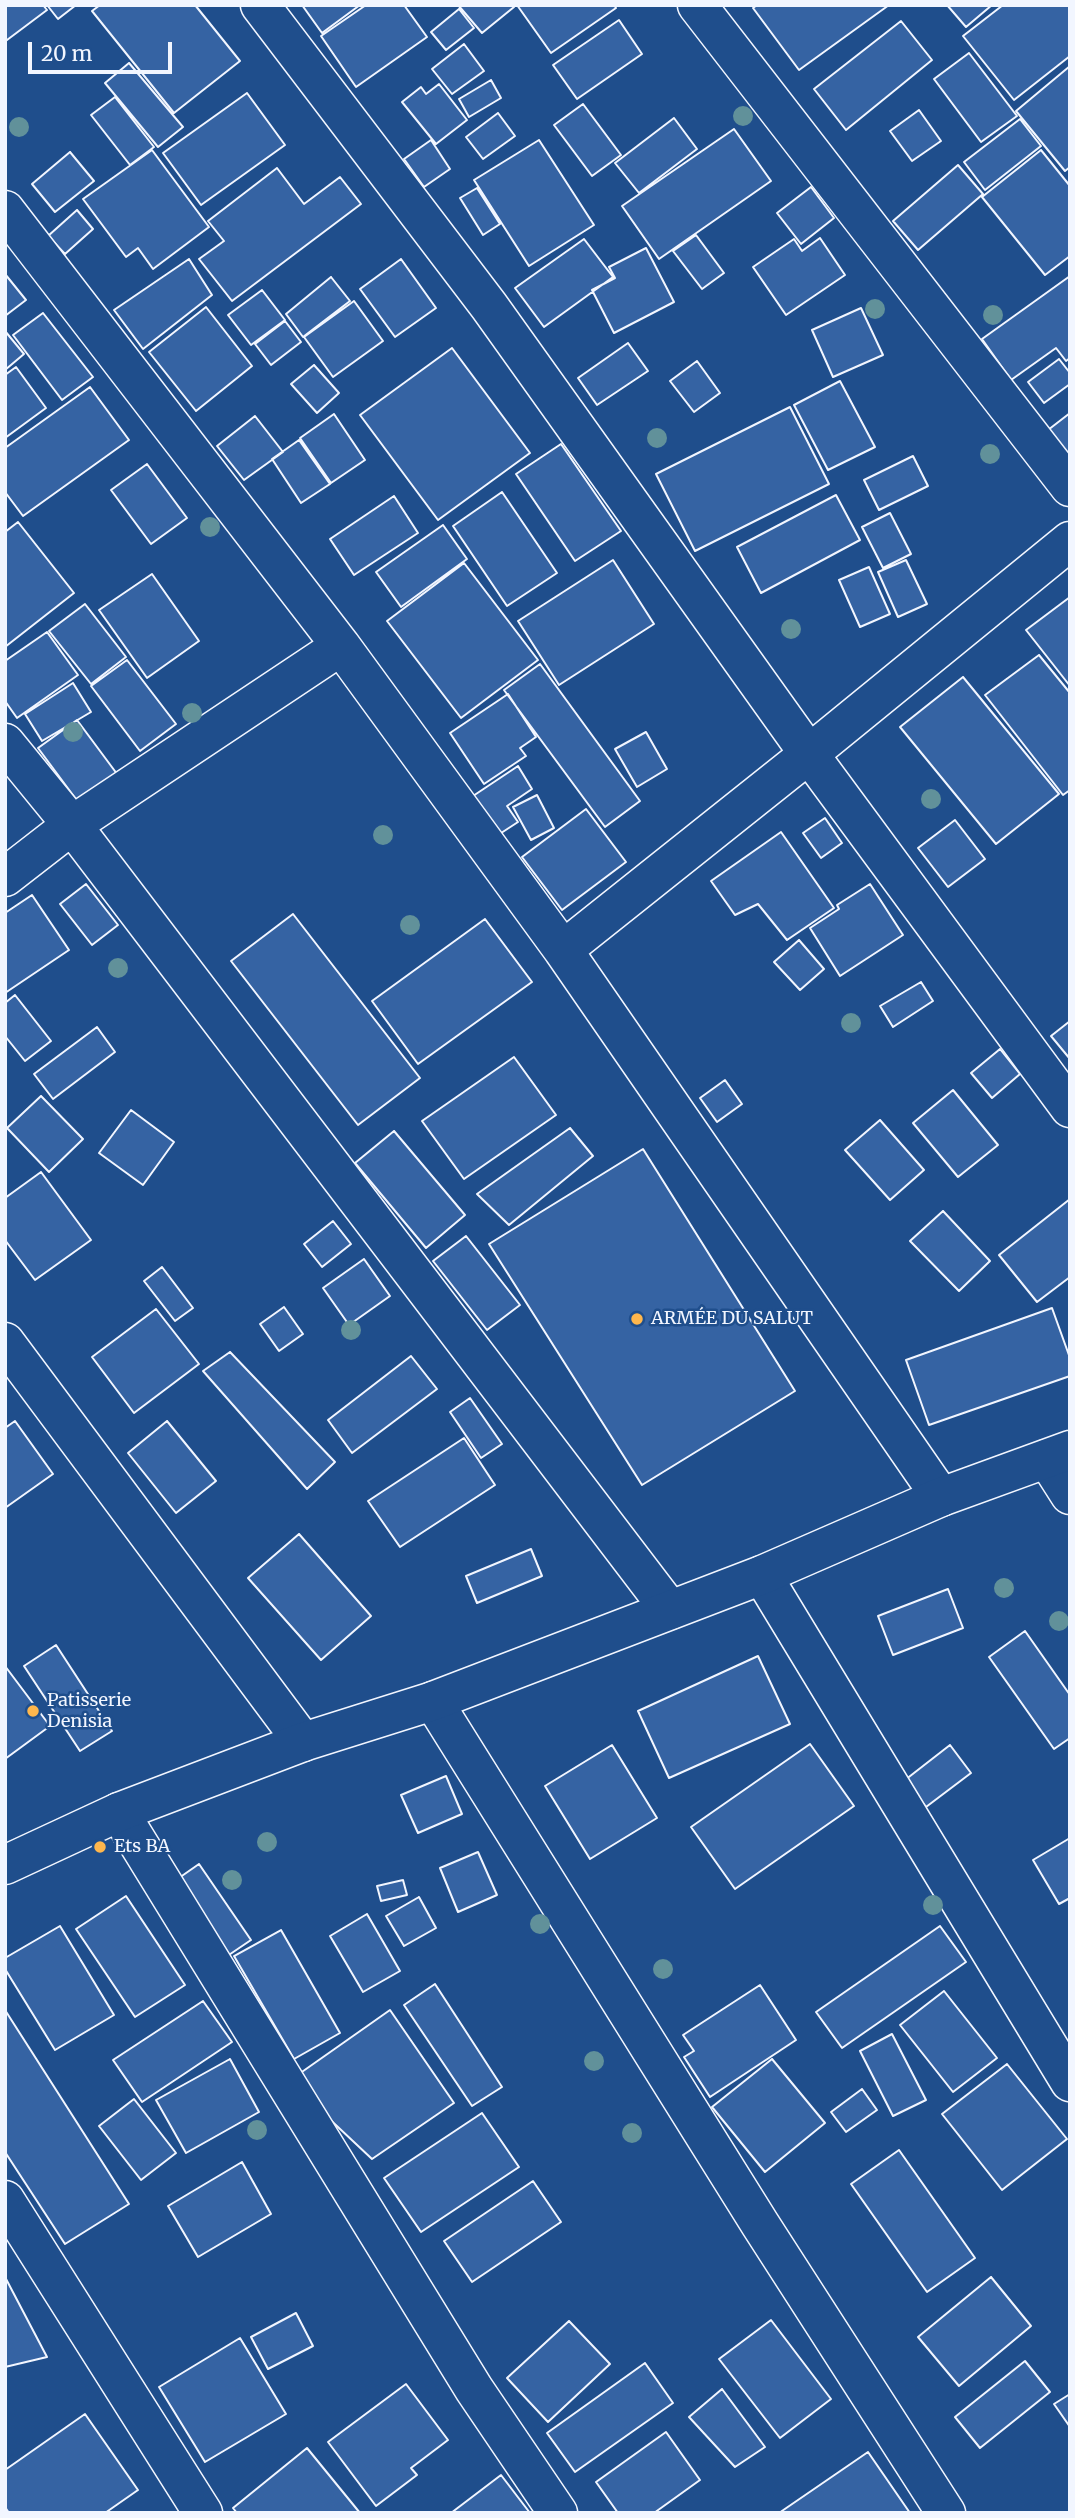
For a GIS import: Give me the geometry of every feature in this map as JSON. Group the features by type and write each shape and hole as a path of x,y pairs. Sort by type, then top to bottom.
{"main road":[{"path":"260,5 489,306 809,754 1070,1108"},
{"path":"697,5 1070,487"},
{"path":"5,210 341,646 562,950 941,1497"},
{"path":"562,950 809,754 1070,541"},
{"path":"5,877 72,825 341,646"},
{"path":"5,743 72,825 670,1610"},
{"path":"5,1342 303,1742"},
{"path":"5,1865 119,1812 303,1742 433,1701 762,1575 941,1497 1058,1455 1070,1495"},
{"path":"762,1575 1070,2082"},
{"path":"433,1701 760,2224 946,2513"},
{"path":"119,1812 474,2389 558,2513"},
{"path":"5,2200 203,2513"}],"building":[{"path":"5,5 43,5 47,10 7,40"},
{"path":"47,5 76,5 58,19"},
{"path":"100,5 195,5 240,61 174,113 92,11"},
{"path":"302,5 360,5 322,33"},
{"path":"366,5 404,5 427,37 356,87 321,36"},
{"path":"458,5 513,5 514,7 482,33"},
{"path":"517,5 614,5 616,8 551,53"},
{"path":"757,5 889,5 799,70 753,8"},
{"path":"947,5 992,5 966,27"},
{"path":"1003,5 1070,5 1070,56 1014,100 963,36"},
{"path":"459,9 474,28 446,50 431,32"},
{"path":"619,20 642,54 577,99 553,65"},
{"path":"901,21 932,60 846,130 814,89"},
{"path":"464,44 484,71 452,94 432,69"},
{"path":"969,53 1017,116 981,142 934,79"},
{"path":"129,63 183,127 158,147 105,83"},
{"path":"1070,66 1070,167 1065,171 1016,111"},
{"path":"491,80 501,98 469,117 459,99"},
{"path":"439,84 467,120 436,144 402,102 421,87 426,94"},
{"path":"247,93 285,145 201,205 163,153"},
{"path":"115,97 154,147 130,165 91,115"},
{"path":"583,104 621,155 592,176 554,125"},
{"path":"919,110 941,141 912,161 890,131"},
{"path":"498,113 515,136 483,159 466,137"},
{"path":"674,118 697,149 639,193 615,163"},
{"path":"1020,119 1041,146 985,190 964,162"},
{"path":"734,129 771,181 659,259 622,206"},
{"path":"431,140 450,169 424,187 404,159"},
{"path":"539,140 594,225 529,266 474,180"},
{"path":"152,150 209,227 153,269 138,248 126,257 83,199"},
{"path":"1041,150 1070,186 1070,256 1045,275 982,197"},
{"path":"70,152 94,181 55,212 32,184"},
{"path":"958,165 983,194 918,250 893,221"},
{"path":"277,168 304,204 340,177 361,204 232,301 199,259 224,241 208,221"},
{"path":"811,187 834,218 801,244 777,213"},
{"path":"477,188 500,224 483,235 460,198"},
{"path":"77,210 93,229 65,254 48,236"},
{"path":"696,235 724,273 702,289 673,251"},
{"path":"820,238 845,275 786,315 753,267 794,239 802,251"},
{"path":"584,239 613,277 544,327 515,288"},
{"path":"646,248 674,302 614,333 592,290 615,278 609,267"},
{"path":"189,259 212,295 143,349 114,310"},
{"path":"401,259 436,308 395,337 360,289"},
{"path":"5,274 26,300 5,316"},
{"path":"1070,276 1070,358 1066,361 1056,348 1011,380 982,339"},
{"path":"331,277 350,301 303,337 286,314"},
{"path":"262,290 285,320 251,345 228,315"},
{"path":"354,301 383,341 333,377 304,337"},
{"path":"206,307 252,366 196,411 149,352"},
{"path":"861,308 883,355 833,377 812,330"},
{"path":"43,313 93,377 62,400 13,335"},
{"path":"285,321 301,342 271,365 255,344"},
{"path":"5,331 24,354 5,370"},
{"path":"628,343 648,371 597,405 578,378"},
{"path":"452,348 530,453 438,520 360,415"},
{"path":"1059,359 1070,373 1070,384 1044,403 1028,382"},
{"path":"697,361 720,393 694,412 670,381"},
{"path":"314,365 339,393 317,413 291,384"},
{"path":"16,367 46,408 5,438 5,375"},
{"path":"840,381 875,447 828,470 794,405"},
{"path":"90,387 129,440 23,516 5,492 5,448"},
{"path":"790,407 829,484 695,551 656,474"},
{"path":"1070,413 1070,457 1048,430"},
{"path":"334,414 365,460 331,483 300,438"},
{"path":"255,416 283,452 244,480 217,446"},
{"path":"299,440 330,484 301,503 272,459"},
{"path":"561,444 621,531 575,561 516,474"},
{"path":"913,456 928,486 879,510 864,480"},
{"path":"147,464 187,518 151,544 111,490"},
{"path":"502,492 557,573 507,606 453,526"},
{"path":"836,495 860,540 761,593 737,547"},
{"path":"394,496 418,533 354,575 330,539"},
{"path":"890,513 911,554 883,568 862,527"},
{"path":"18,522 74,593 5,647 5,532"},
{"path":"443,525 467,559 401,607 376,572"},
{"path":"613,560 654,624 559,685 518,621"},
{"path":"906,560 927,604 898,617 878,572"},
{"path":"464,563 538,660 461,718 387,621"},
{"path":"869,567 890,614 860,627 839,580"},
{"path":"152,574 199,641 147,678 99,610"},
{"path":"1070,597 1070,686 1026,630"},
{"path":"85,604 126,657 91,684 49,631"},
{"path":"47,632 78,675 17,718 5,701 5,661"},
{"path":"1039,655 1070,693 1070,790 1063,795 985,695"},
{"path":"127,660 176,724 140,751 91,686"},
{"path":"540,664 640,801 605,827 504,690"},
{"path":"963,677 1059,794 996,844 900,727"},
{"path":"73,683 91,712 42,741 25,714"},
{"path":"508,694 536,737 520,748 526,756 484,784 450,733"},
{"path":"77,720 123,782 84,810 38,748"},
{"path":"646,732 667,769 637,787 615,749"},
{"path":"518,766 532,789 507,806 518,822 495,837 470,798"},
{"path":"537,795 554,828 531,840 513,807"},
{"path":"586,809 626,862 562,910 522,857"},
{"path":"825,818 842,843 821,858 803,833"},
{"path":"955,820 985,859 948,887 918,848"},
{"path":"781,832 834,908 787,940 758,904 735,915 711,881"},
{"path":"86,884 118,925 92,945 60,904"},
{"path":"870,884 903,935 840,976 810,928 839,909 837,905"},
{"path":"32,895 69,950 5,993 5,913"},
{"path":"293,914 420,1078 358,1125 231,961"},
{"path":"485,919 532,982 418,1064 372,1001"},
{"path":"799,940 824,969 800,990 774,962"},
{"path":"921,982 933,1001 893,1027 880,1006"},
{"path":"15,995 51,1041 25,1061 5,1036 5,1003"},
{"path":"1070,1021 1070,1059 1051,1036"},
{"path":"97,1027 115,1052 53,1099 34,1074"},
{"path":"1000,1049 1020,1074 992,1098 971,1073"},
{"path":"514,1057 556,1115 464,1179 422,1121"},
{"path":"725,1080 742,1104 717,1122 700,1098"},
{"path":"953,1090 998,1145 958,1177 913,1123"},
{"path":"41,1096 83,1139 49,1172 7,1128"},
{"path":"131,1110 174,1142 143,1185 99,1153"},
{"path":"880,1120 924,1170 890,1200 845,1150"},
{"path":"570,1128 593,1156 509,1225 477,1194"},
{"path":"394,1131 465,1215 426,1248 355,1163"},
{"path":"643,1149 795,1391 642,1485 489,1244"},
{"path":"41,1172 91,1240 35,1280 5,1240 5,1198"},
{"path":"1070,1199 1070,1277 1037,1302 999,1255"},
{"path":"943,1211 990,1261 959,1291 910,1241"},
{"path":"333,1221 351,1244 322,1267 304,1244"},
{"path":"466,1236 520,1305 487,1330 433,1261"},
{"path":"364,1259 390,1296 349,1325 323,1288"},
{"path":"162,1267 193,1308 175,1321 144,1281"},
{"path":"284,1307 303,1334 279,1351 260,1324"},
{"path":"1052,1308 1070,1358 1070,1376 929,1425 906,1360"},
{"path":"156,1309 199,1364 134,1413 92,1357"},
{"path":"230,1352 335,1462 307,1489 203,1371"},
{"path":"411,1356 437,1389 352,1453 328,1420"},
{"path":"470,1398 502,1444 481,1458 450,1412"},
{"path":"15,1421 53,1474 5,1508 5,1428"},
{"path":"167,1421 216,1481 176,1513 128,1453"},
{"path":"464,1438 495,1485 400,1547 368,1501"},
{"path":"299,1534 371,1616 321,1660 248,1578"},
{"path":"531,1549 542,1576 477,1603 466,1576"},
{"path":"948,1589 963,1628 893,1655 878,1616"},
{"path":"1025,1631 1070,1695 1070,1738 1054,1749 989,1657"},
{"path":"56,1645 112,1731 80,1751 24,1666"},
{"path":"758,1656 790,1724 669,1778 638,1711"},
{"path":"5,1666 50,1726 5,1759"},
{"path":"810,1744 854,1806 735,1889 691,1827"},
{"path":"612,1745 657,1818 590,1859 545,1786"},
{"path":"950,1745 971,1773 926,1807 905,1780"},
{"path":"446,1776 462,1814 418,1833 401,1795"},
{"path":"1070,1838 1070,1898 1059,1904 1033,1860"},
{"path":"478,1852 497,1895 458,1912 440,1868"},
{"path":"199,1864 251,1940 217,1963 166,1887"},
{"path":"403,1880 407,1895 381,1901 377,1886"},
{"path":"126,1896 185,1985 135,2017 76,1929"},
{"path":"419,1897 436,1928 404,1946 386,1916"},
{"path":"367,1914 400,1971 363,1992 330,1936"},
{"path":"60,1926 114,2015 55,2050 5,1969 5,1958"},
{"path":"940,1926 966,1962 842,2048 816,2012"},
{"path":"281,1930 340,2033 294,2059 234,1956"},
{"path":"435,1984 502,2087 472,2106 404,2005"},
{"path":"760,1985 796,2040 710,2097 684,2057 694,2051 683,2035"},
{"path":"944,1991 997,2058 953,2092 900,2025"},
{"path":"203,2001 232,2042 142,2102 113,2060"},
{"path":"5,2010 129,2204 65,2244 5,2152"},
{"path":"390,2010 454,2103 372,2159 289,2081"},
{"path":"892,2034 926,2100 893,2116 860,2051"},
{"path":"230,2059 259,2112 186,2153 156,2100"},
{"path":"772,2059 825,2123 765,2172 712,2107"},
{"path":"1007,2064 1067,2139 1002,2190 942,2114"},
{"path":"862,2089 877,2110 846,2132 831,2112"},
{"path":"134,2099 176,2153 141,2180 99,2126"},
{"path":"482,2113 519,2167 421,2232 384,2178"},
{"path":"899,2150 975,2258 927,2292 851,2184"},
{"path":"242,2162 271,2214 198,2257 168,2206"},
{"path":"533,2181 561,2222 472,2282 444,2241"},
{"path":"5,2277 47,2357 5,2367"},
{"path":"991,2277 1031,2326 959,2386 918,2337"},
{"path":"296,2313 313,2346 268,2369 251,2337"},
{"path":"771,2320 831,2399 780,2438 719,2359"},
{"path":"569,2321 610,2364 548,2422 507,2378"},
{"path":"240,2338 286,2414 205,2462 159,2387"},
{"path":"1025,2361 1050,2392 980,2448 955,2417"},
{"path":"645,2363 673,2403 575,2472 547,2433"},
{"path":"406,2384 448,2440 411,2468 417,2475 376,2506 328,2442"},
{"path":"722,2389 765,2447 735,2467 689,2417"},
{"path":"1070,2394 1070,2427 1054,2404"},
{"path":"85,2414 138,2490 105,2513 9,2513 5,2507 5,2470"},
{"path":"666,2432 700,2480 654,2513 618,2513 596,2482"},
{"path":"307,2448 360,2513 237,2513 233,2508"},
{"path":"868,2452 910,2513 779,2513"},
{"path":"501,2475 530,2513 451,2513"}],"place":[{"name":"ARMÉE DU SALUT","path":"637,1319"},
{"name":"Patisserie Denisia","path":"33,1711"},
{"name":"Ets BA","path":"100,1847"}]}
